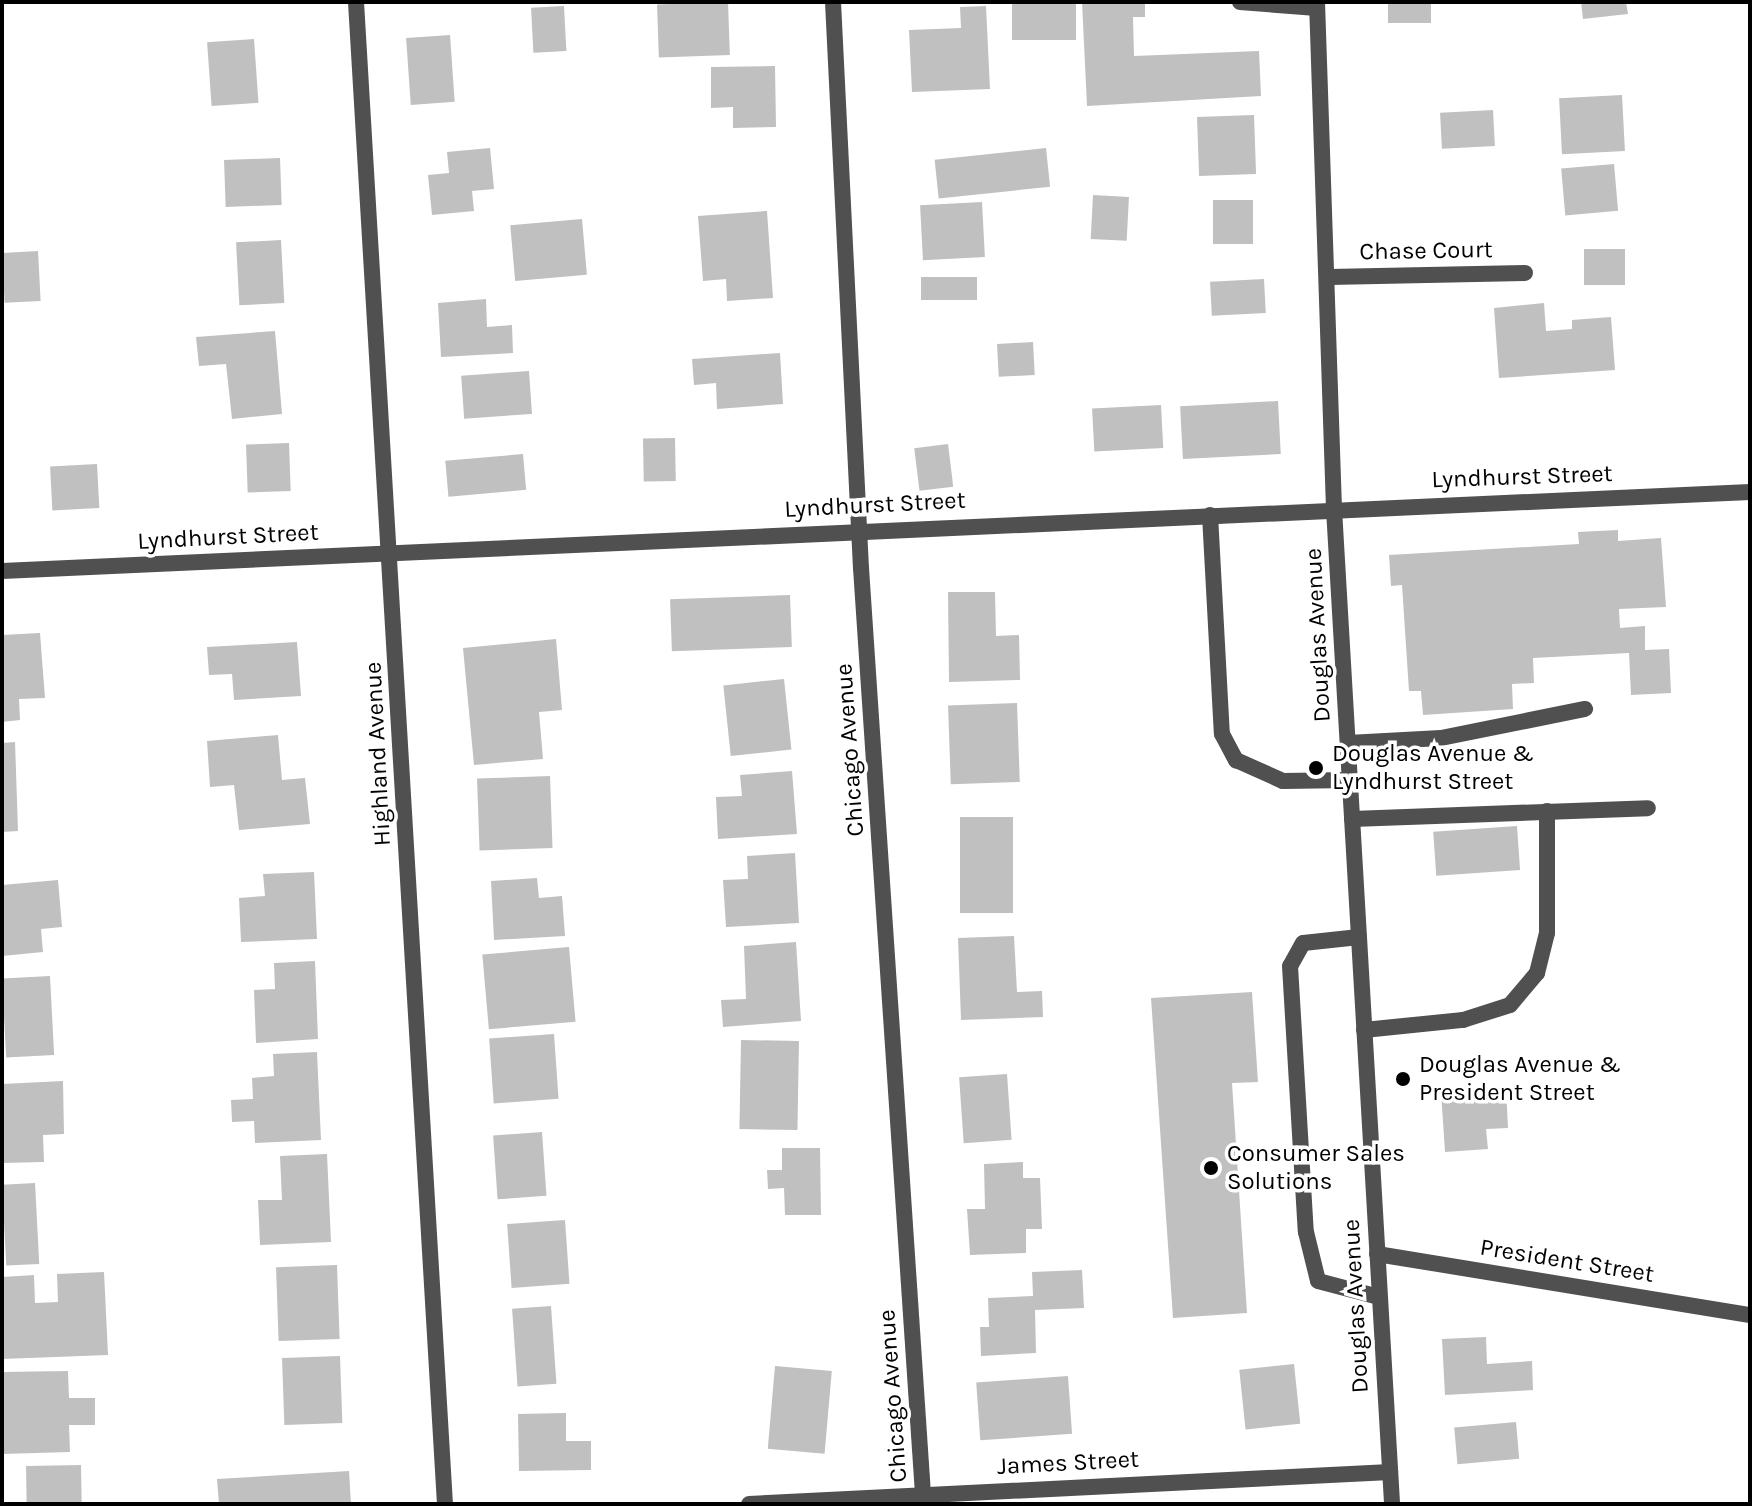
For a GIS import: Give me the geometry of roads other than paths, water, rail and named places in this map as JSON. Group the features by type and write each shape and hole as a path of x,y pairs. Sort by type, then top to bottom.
{"street":[{"name":"Highland Avenue","path":"356,2 445,1504"},
{"name":"Chicago Avenue","path":"833,2 860,530 923,1494"},
{"path":"1240,2 1317,5"},
{"name":"Douglas Avenue","path":"1317,5 1329,277 1334,509 1392,1504"},
{"name":"Chase Court","path":"1329,277 1525,273"},
{"name":"Lyndhurst Street","path":"2,571 1750,492"},
{"path":"1210,515 1222,734 1236,760 1283,781 1350,780"},
{"path":"1348,743 1441,738 1585,709"},
{"path":"1352,819 1648,808"},
{"path":"1364,1030 1475,1017 1510,1005 1537,973 1547,933 1547,811"},
{"path":"1359,937 1303,943 1290,966 1306,1232 1318,1281 1379,1297"},
{"name":"President Street","path":"1377,1254 1750,1315"},
{"name":"James Street","path":"749,1504 897,1500 923,1494 1390,1472"}],"place":[{"name":"Douglas Avenue & Lyndhurst Street","path":"1316,768"},
{"name":"Douglas Avenue & President Street","path":"1403,1079"},
{"name":"Consumer Sales Solutions","path":"1211,1168"}]}
